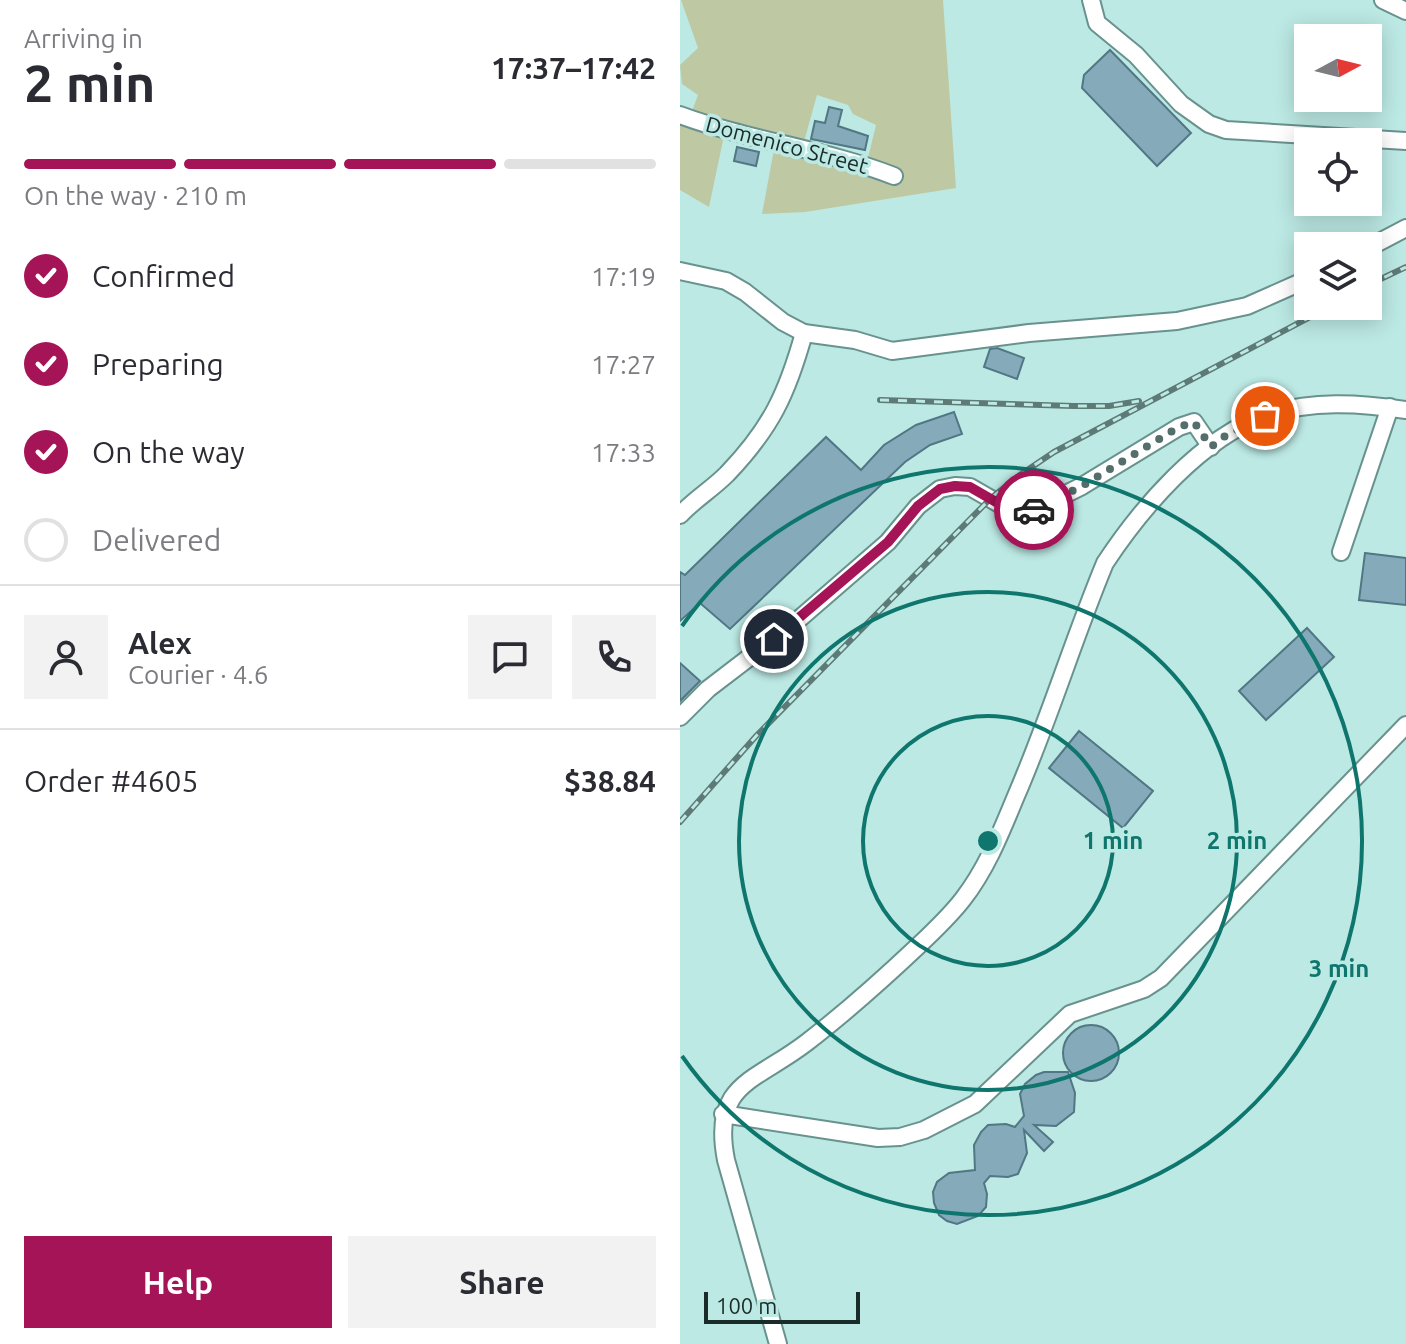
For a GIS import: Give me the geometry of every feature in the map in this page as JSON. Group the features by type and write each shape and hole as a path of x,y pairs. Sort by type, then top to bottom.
{"street":[{"path":"1091,0 1097,23 1136,55 1181,104 1209,124 1226,130 1406,141"},
{"path":"1383,0 1406,11"},
{"name":"Domenico Street","path":"680,115 736,133 839,157 894,176"},
{"path":"1382,241 1406,228"},
{"path":"680,271 726,281 783,322 804,333 855,340 892,351 1029,333 1177,321 1247,306 1294,285"},
{"path":"680,515 687,496 725,476 760,436 778,408 804,333"},
{"path":"778,1344 726,1160 721,1134 728,1101 745,1085 828,1026 897,966 962,901 994,848 1105,563 1124,534 1183,470 1225,436 1265,416 1297,407 1339,403 1398,409 1341,552"},
{"path":"680,717 708,689 810,611 888,542 918,506 940,489 970,487 1010,510 1034,510 1082,486 1179,427 1194,422 1211,447"},
{"path":"723,1114 878,1138 900,1137 924,1130 975,1104 1070,1014 1144,989 1161,978 1406,725"}],"green space":[{"path":"681,0 943,0 956,188 805,212 762,214 775,144 725,131 709,207 680,190 680,116 689,119 698,95 682,84 680,65 698,48","holes":["817,95 848,105 853,114 876,125 866,166 802,149"]}],"building":[{"path":"1110,50 1191,133 1157,166 1082,88 1084,75"},
{"path":"829,107 842,110 838,126 868,136 865,150 811,139 815,121 825,123"},
{"path":"737,147 759,152 756,166 734,161"},
{"path":"997,348 1024,358 1017,379 984,367 990,349"},
{"path":"954,412 962,434 930,445 905,462 730,629 700,603 680,621 680,572 685,575 826,437 861,470 884,445 916,425"},
{"path":"1365,553 1406,558 1406,605 1359,600"},
{"path":"1307,628 1334,657 1266,720 1239,691"},
{"path":"680,663 700,681 680,701"},
{"path":"1079,731 1153,791 1123,828 1049,768"},
{"path":"1091,1025 1110,1034 1119,1053 1110,1072 1091,1081 1072,1072 1063,1053 1072,1034"},
{"path":"1044,1072 1068,1072 1075,1093 1074,1112 1056,1126 1034,1125 1053,1142 1044,1151 1024,1130 1027,1153 1018,1174 990,1176 984,1183 986,1207 978,1216 957,1224 947,1221 939,1215 934,1203 933,1192 937,1182 949,1173 975,1170 974,1145 981,1132 988,1125 1015,1127 1024,1116 1020,1094 1025,1084"}],"railway":[{"path":"1382,278 1406,267"},
{"path":"680,822 757,735 990,499 1017,477 1054,452 1304,320"},
{"path":"880,400 1074,406 1109,406 1139,401"}],"way so far":[{"path":"1034,510 1082,486 1179,427 1194,422 1211,447 1225,436 1265,416"}],"route":[{"path":"774,639 888,542 918,506 940,489 970,487 1010,510 1034,510"}]}
